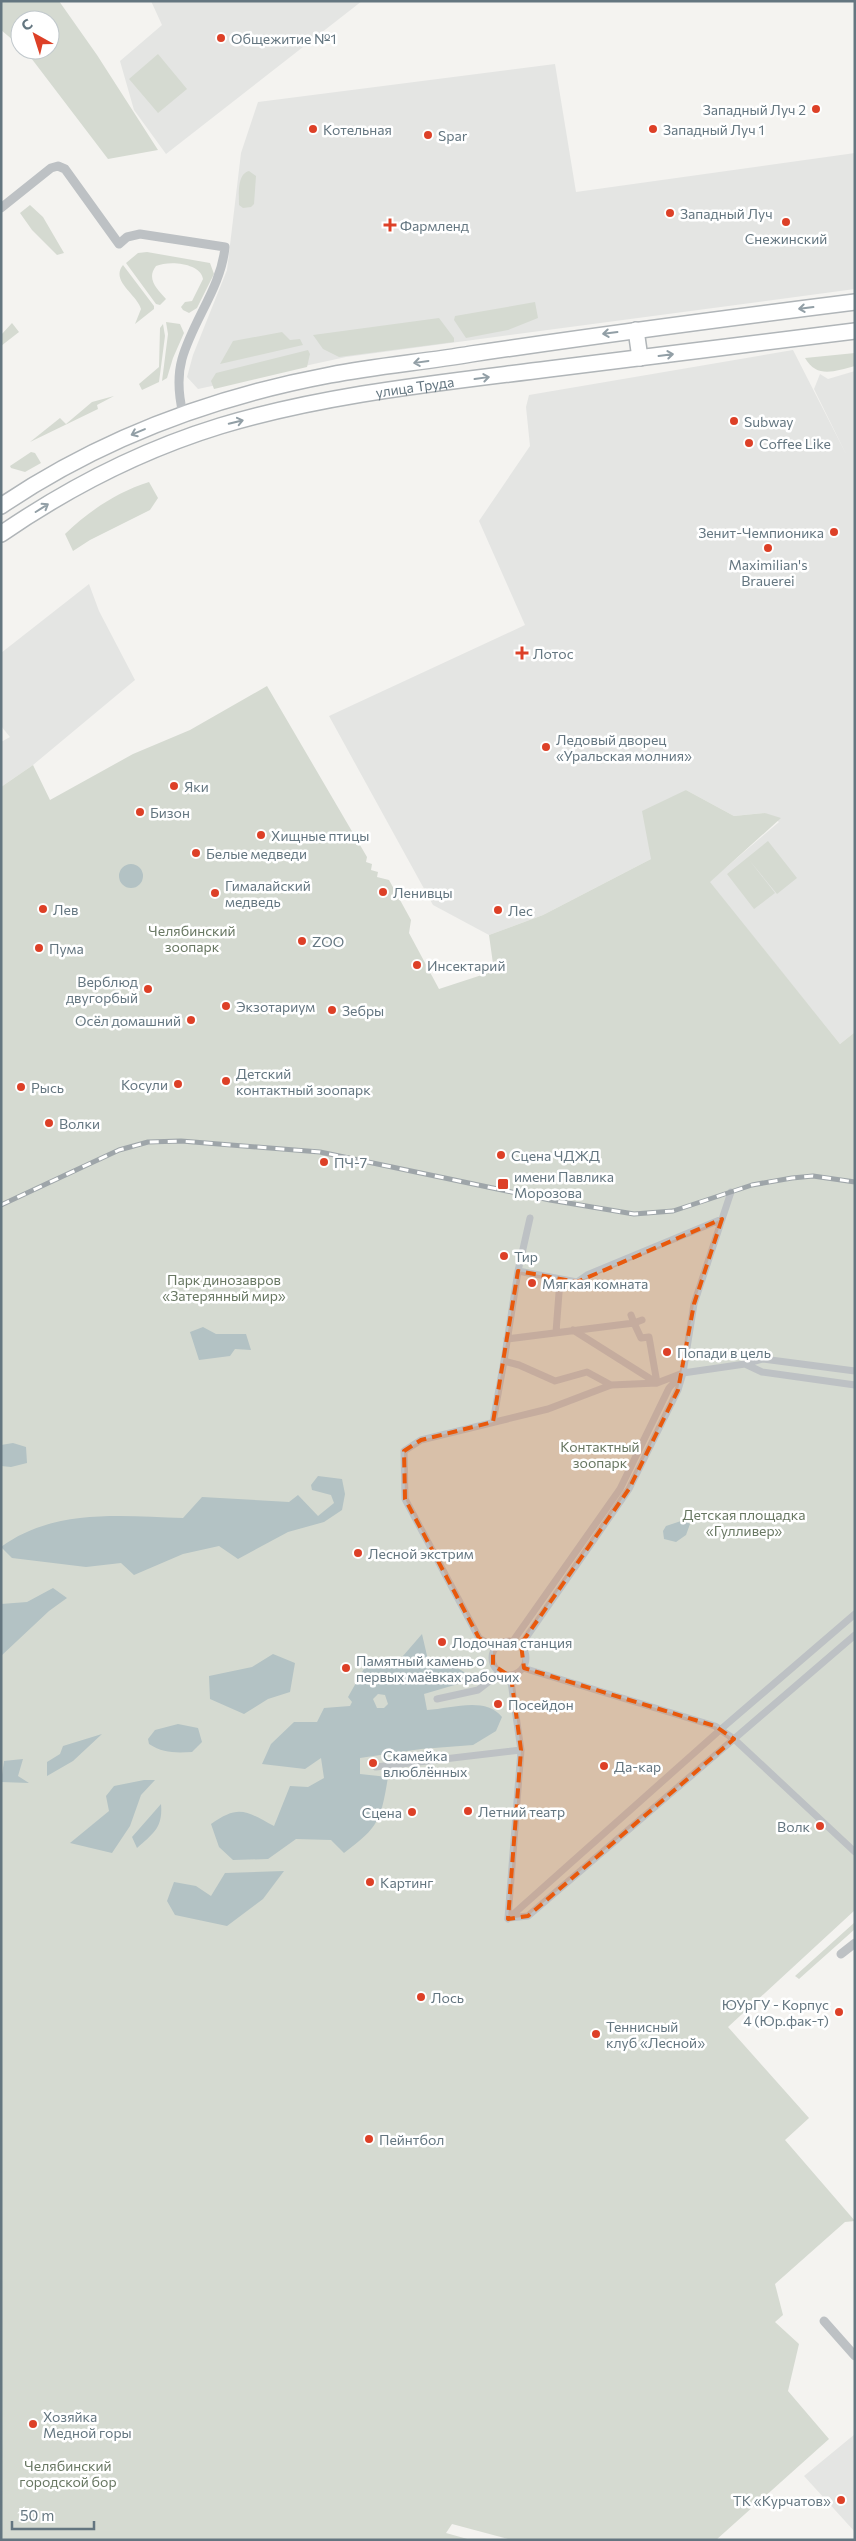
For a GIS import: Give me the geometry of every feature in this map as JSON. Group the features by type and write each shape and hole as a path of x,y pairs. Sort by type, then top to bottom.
{"main road":[{"name":"улица Труда","path":"1,506 80,459 212,403 330,375 636,330 855,302"},
{"path":"636,330 640,358"},
{"name":"улица Труда","path":"1,534 59,497 90,480 189,437 231,423 336,398 855,331"},
{"path":"183,414 189,437"}],"street":[{"path":"1,208 51,168 58,166 65,169 119,244 127,237 140,234 225,247 221,272 182,360 180,399 183,414"},
{"path":"521,1645 629,1489 678,1390 683,1373 694,1304 731,1192"},
{"path":"493,1422 518,1271 530,1218"},
{"path":"518,1271 577,1282 587,1275 722,1219"},
{"path":"556,1332 560,1280"},
{"path":"631,1315 641,1338 649,1337 657,1383"},
{"path":"507,1339 634,1323 642,1320"},
{"path":"573,1330 657,1383"},
{"path":"495,1648 479,1638 406,1500 404,1451 420,1440 548,1409 611,1385 657,1383 683,1373 745,1364 763,1359 855,1371"},
{"path":"504,1361 519,1365 555,1381 587,1372 611,1385"},
{"path":"745,1364 762,1372 855,1385"},
{"path":"513,1641 620,1489 669,1388 683,1373"},
{"path":"508,1918 720,1730 855,1614"},
{"path":"508,1918 528,1916 855,1635"},
{"path":"513,1641 521,1645 526,1658 523,1668 510,1675 500,1673 492,1665 491,1659 495,1648 503,1642 513,1641"},
{"path":"523,1668 715,1726 734,1739 855,1852"},
{"path":"437,1699 478,1690 500,1673"},
{"path":"508,1918 521,1750 510,1675"},
{"path":"376,1766 521,1750"},
{"path":"841,1954 855,1943"},
{"path":"824,2321 855,2356"}],"highlighted area":[{"path":"722,1219 694,1304 678,1390 629,1489 521,1644 524,1668 715,1726 734,1739 528,1916 508,1919 521,1750 511,1677 493,1665 493,1646 479,1638 405,1499 404,1451 421,1440 493,1422 518,1271 577,1282"}],"shaded area":[{"path":"151,1 362,1 166,154 134,110 120,61 162,25"},
{"path":"555,64 576,192 855,153 855,289 346,357 198,389 187,377 193,355 227,270 241,153 258,102"},
{"path":"793,350 846,454 814,389 820,374 828,379 855,371 855,1032 840,1044 709,882 779,822 765,813 734,816 686,790 651,859 543,915 489,935 433,905 329,716 525,625 479,521 530,446 526,407 529,395"},
{"path":"89,584 99,611 135,680 33,765 1,787 1,742 10,737 1,726 1,653"},
{"path":"131,864 136,865 142,871 142,881 136,887 131,888 126,887 120,881 119,876 120,871 126,865"},
{"path":"203,1327 216,1334 246,1334 251,1350 235,1349 230,1356 199,1360 190,1332"},
{"path":"13,1443 26,1447 27,1463 11,1467 1,1466 1,1445"},
{"path":"318,1476 342,1479 345,1494 342,1510 324,1522 288,1532 238,1559 219,1546 183,1554 134,1575 121,1563 86,1567 12,1558 1,1547 21,1534 66,1520 112,1516 183,1518 202,1497 289,1502 298,1495 318,1516 334,1503 331,1495 312,1490 311,1485"},
{"path":"684,1520 690,1524 686,1535 676,1542 664,1539 663,1531 666,1526"},
{"path":"53,1588 67,1598 49,1611 1,1656 1,1604 27,1602"},
{"path":"422,1634 428,1660 453,1665 475,1679 424,1694 427,1710 467,1705 486,1707 502,1717 496,1731 473,1745 421,1749 360,1758 360,1774 388,1777 383,1803 376,1821 365,1836 344,1853 331,1840 296,1839 268,1859 233,1860 219,1847 211,1824 229,1814 242,1812 274,1826 290,1786 308,1787 324,1778 321,1758 305,1769 262,1764 271,1744 294,1722 317,1722 324,1708 350,1706 352,1702 348,1697 365,1667 396,1664","holes":["378,1694 385,1695 388,1704 384,1708 377,1708 373,1699"]},
{"path":"273,1654 295,1663 290,1692 268,1699 244,1714 210,1699 209,1676 252,1667"},
{"path":"178,1724 198,1728 202,1742 192,1752 169,1752 149,1744 148,1739 155,1730"},
{"path":"102,1734 73,1761 47,1776 47,1762 60,1754 63,1746"},
{"path":"23,1759 18,1776 29,1783 1,1782 4,1761"},
{"path":"144,1780 155,1780 141,1795 130,1826 112,1853 70,1843 109,1811 106,1796 114,1786"},
{"path":"161,1804 159,1824 137,1848 132,1837"},
{"path":"284,1871 263,1899 227,1926 175,1915 167,1901 174,1882 196,1886 211,1896 225,1873"},
{"name":"ТК «Курчатов»","path":"855,2434 855,2532 804,2476"}],"green space":[{"path":"1,1 59,1 97,55 158,150 108,159 33,60 60,60 60,10 10,10 10,38 1,30"},
{"path":"158,54 187,89 158,113 129,79"},
{"path":"249,171 256,176 254,204 251,207 243,208 239,205 240,185 242,176"},
{"path":"30,205 43,217 64,253 57,255 32,230 20,213"},
{"path":"147,252 210,263 214,274 197,308 189,313 181,307 185,302 192,301 203,279 201,274 191,266 176,263 156,266 153,271 152,280 166,299 160,305 156,304 126,263 138,253"},
{"path":"123,265 154,306 154,309 135,324 141,309 139,303 122,282 120,271"},
{"path":"535,302 538,318 508,330 466,338 454,320 455,316"},
{"path":"439,318 454,338 454,342 339,357 323,349 313,335"},
{"path":"166,322 180,324 184,333 167,378 162,381 168,334"},
{"path":"12,323 19,332 1,346 1,335"},
{"path":"163,324 165,336 159,382 142,390 139,384 159,367 160,328"},
{"path":"282,332 290,340 300,339 303,345 220,364 233,341"},
{"path":"308,350 310,354 307,367 214,389 211,381 216,373"},
{"path":"855,353 855,366 827,372 815,369 805,358"},
{"path":"114,396 97,405 98,409 30,442 60,418 66,424 92,402"},
{"path":"31,452 35,453 41,463 25,472 11,468 10,466"},
{"path":"149,482 158,498 150,510 90,540 73,551 65,534 94,510 115,497"},
{"path":"267,686 367,857 366,862 372,864 371,870 378,872 377,877 389,880 411,920 409,933 439,989 494,971 489,935 543,915 651,859 642,811 686,790 734,816 765,813 781,818 710,882 840,1044 855,1032 855,1910 728,2027 809,2118 785,2140 855,2221 845,2222 775,2284 783,2315 775,2322 799,2344 788,2391 829,2439 716,2540 512,2540 452,2524 446,2533 471,2540 1,2540 1,787 33,765 50,800 133,754 190,730"},
{"path":"768,841 797,878 777,894 750,861 775,893 754,909 727,874"},
{"path":"855,1922 855,1929 799,1979 795,1976"}],"railway":[{"path":"1,1205 119,1150 148,1142 181,1141 320,1152 550,1200 634,1214 673,1211 752,1185 792,1178 813,1176 855,1182"}],"place":[{"name":"Общежитие №1","path":"221,38"},
{"name":"Западный Луч 2","path":"816,109"},
{"name":"Котельная","path":"313,129"},
{"name":"Западный Луч 1","path":"653,129"},
{"name":"Spar","path":"428,135"},
{"name":"Западный Луч","path":"670,213"},
{"name":"Снежинский","path":"786,222"},
{"name":"Фармленд","path":"390,225"},
{"name":"Subway","path":"734,421"},
{"name":"Coffee Like","path":"749,443"},
{"name":"Зенит-Чемпионика","path":"834,532"},
{"name":"Maximilian's Brauerei","path":"768,548"},
{"name":"Лотос","path":"522,653"},
{"name":"Ледовый дворец «Уральская молния»","path":"546,747"},
{"name":"Яки","path":"174,786"},
{"name":"Бизон","path":"140,812"},
{"name":"Хищные птицы","path":"261,835"},
{"name":"Белые медведи","path":"196,853"},
{"name":"Ленивцы","path":"383,892"},
{"name":"Гималайский медведь","path":"215,893"},
{"name":"Лев","path":"43,909"},
{"name":"Лес","path":"498,910"},
{"name":"ZOO","path":"302,941"},
{"name":"Пума","path":"39,948"},
{"name":"Инсектарий","path":"417,965"},
{"name":"Верблюд двугорбый","path":"148,989"},
{"name":"Экзотариум","path":"226,1006"},
{"name":"Зебры","path":"332,1010"},
{"name":"Осёл домашний","path":"191,1020"},
{"name":"Детский контактный зоопарк","path":"226,1081"},
{"name":"Косули","path":"178,1084"},
{"name":"Рысь","path":"21,1087"},
{"name":"Волки","path":"49,1123"},
{"name":"Сцена ЧДЖД","path":"501,1155"},
{"name":"ПЧ-7","path":"324,1162"},
{"name":"имени Павлика Морозова","path":"503,1184"},
{"name":"Тир","path":"504,1256"},
{"name":"Мягкая комната","path":"532,1283"},
{"name":"Попади в цель","path":"667,1352"},
{"name":"Лесной экстрим","path":"358,1553"},
{"name":"Лодочная станция","path":"442,1642"},
{"name":"Памятный камень о первых маёвках рабочих","path":"346,1668"},
{"name":"Посейдон","path":"498,1704"},
{"name":"Скамейка влюблённых","path":"373,1763"},
{"name":"Да-кар","path":"604,1766"},
{"name":"Летний театр","path":"468,1811"},
{"name":"Сцена","path":"412,1812"},
{"name":"Волк","path":"820,1826"},
{"name":"Картинг","path":"370,1882"},
{"name":"Лось","path":"421,1997"},
{"name":"ЮУрГУ - Корпус 4 (Юр.фак-т)","path":"839,2012"},
{"name":"Теннисный клуб «Лесной»","path":"596,2034"},
{"name":"Пейнтбол","path":"369,2139"},
{"name":"Хозяйка Медной горы","path":"33,2424"},
{"name":"ТК «Курчатов»","path":"841,2500"}],"park label":[{"name":"Челябинский зоопарк","path":"192,938"},
{"name":"Парк динозавров «Затерянный мир»","path":"224,1288"},
{"name":"Контактный зоопарк","path":"600,1454"},
{"name":"Детская площадка «Гулливер»","path":"744,1522"},
{"name":"Челябинский городской бор","path":"68,2474"}]}
